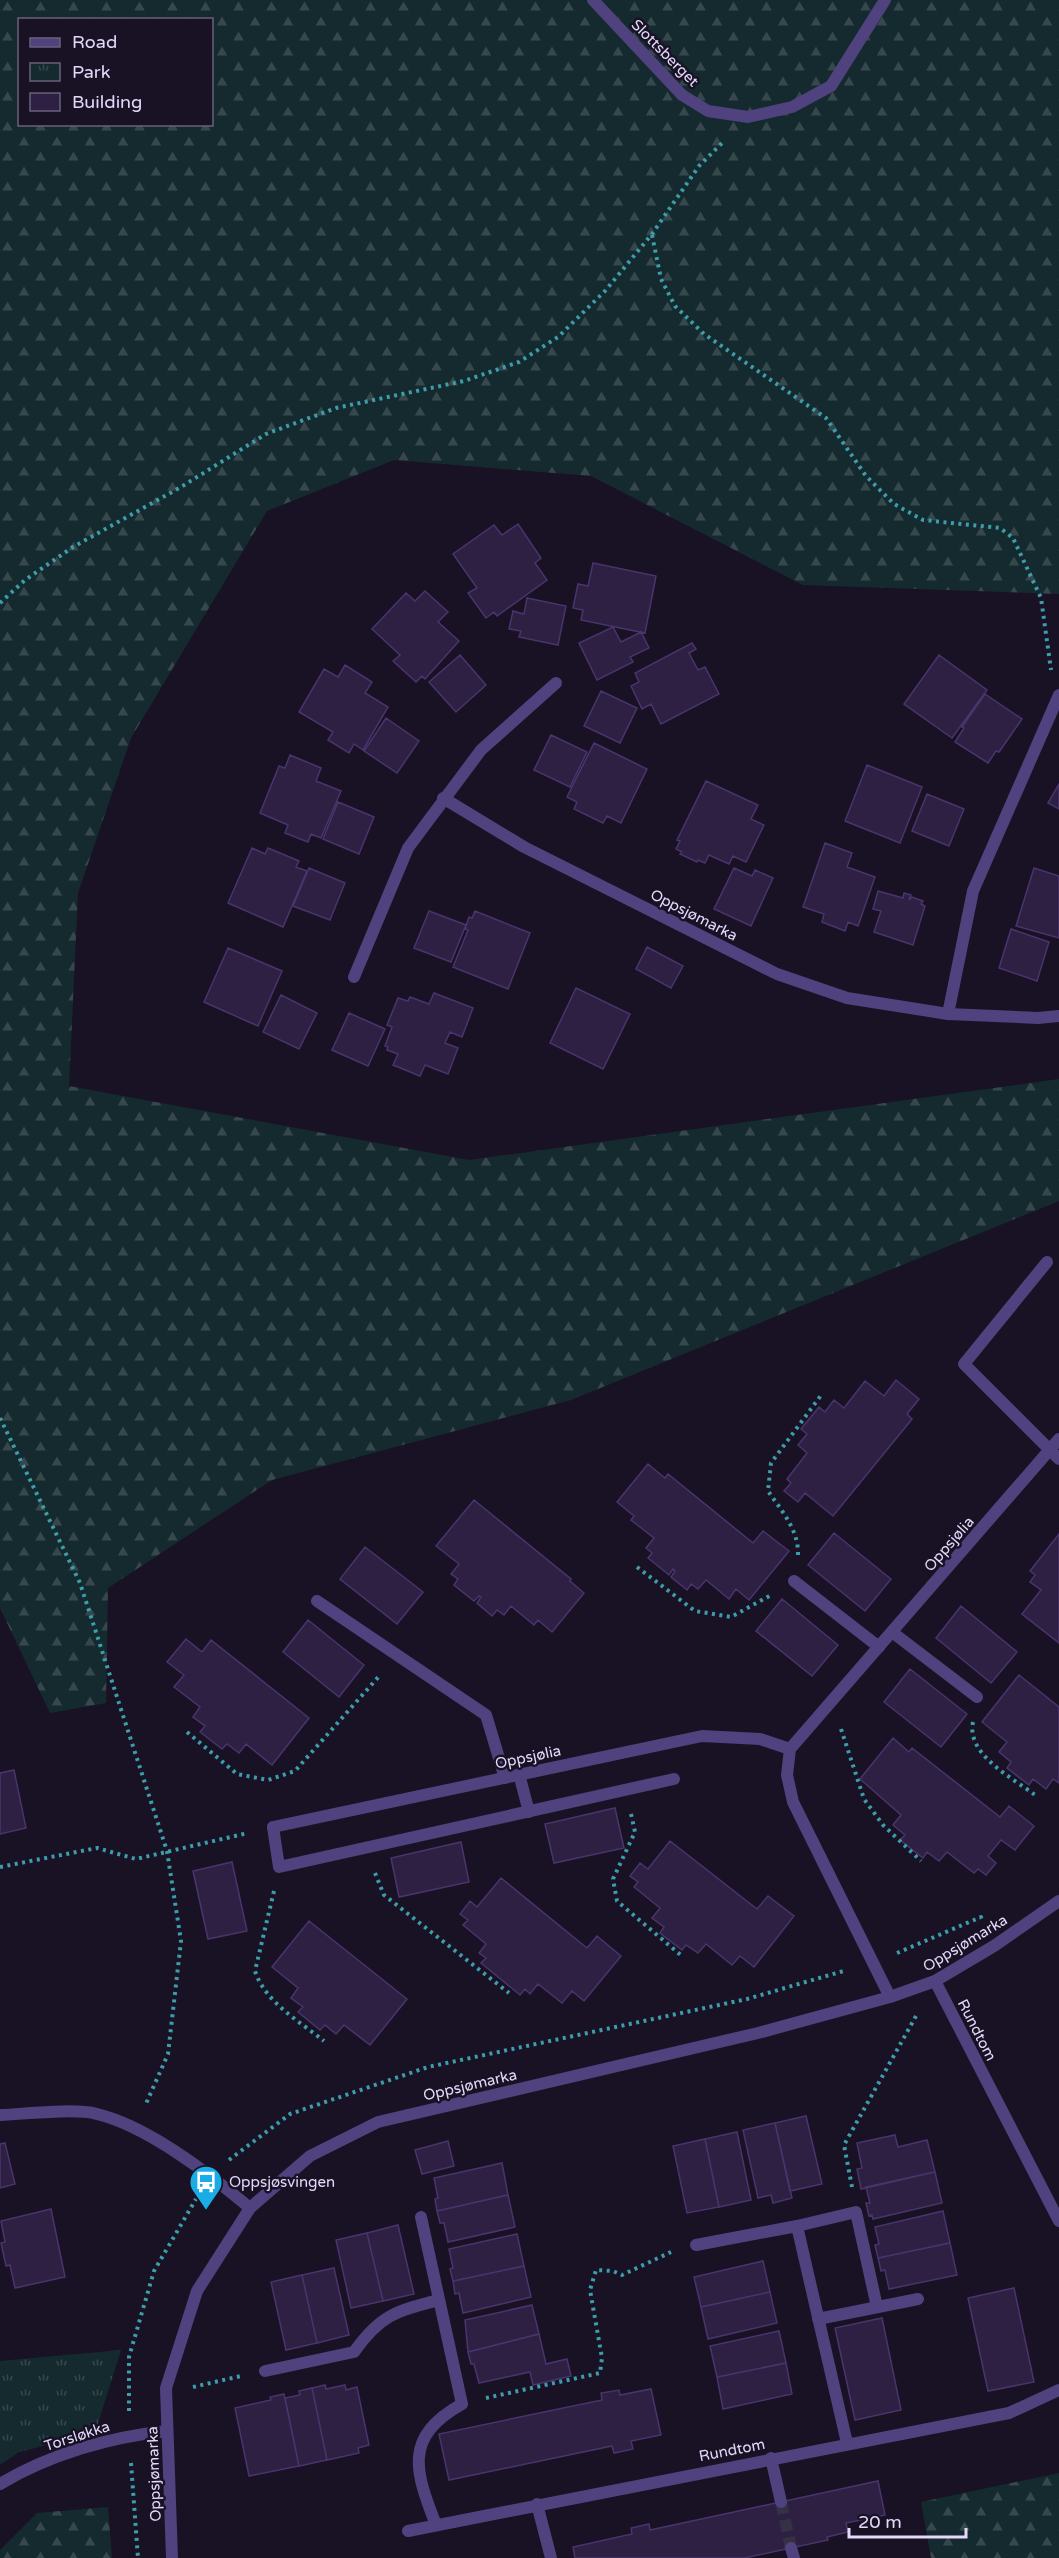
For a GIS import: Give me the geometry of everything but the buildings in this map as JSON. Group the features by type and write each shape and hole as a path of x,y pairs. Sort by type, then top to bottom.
{"street":[{"name":"Slottsberget","path":"593,0 682,95 708,111 748,117 792,106 831,86 885,0"},
{"path":"354,977 408,848 443,798 481,750 556,683"},
{"path":"948,1014 973,891 1057,698"},
{"name":"Oppsjømarka","path":"443,798 524,846 777,974 847,998 948,1014 1038,1018 1059,1016"},
{"path":"1047,1262 964,1364 1059,1459"},
{"name":"Oppsjølia","path":"273,1827 702,1736 760,1738 790,1749 1059,1439"},
{"path":"794,1581 879,1647"},
{"path":"316,1601 486,1715 505,1778"},
{"path":"892,1632 977,1697"},
{"path":"790,1749 787,1775 793,1802 875,1962 890,1997"},
{"path":"519,1774 529,1812"},
{"path":"273,1827 279,1868 674,1779"},
{"name":"Oppsjømarka","path":"172,2558 166,2393 197,2291 249,2208 310,2156 378,2122 758,2033 890,1997 935,1981 994,1946 1059,1901"},
{"name":"Rundtom","path":"935,1981 1059,2221"},
{"path":"0,2115 96,2113 135,2128 210,2174 249,2208"},
{"path":"696,2245 856,2212 877,2307"},
{"path":"421,2217 462,2404 447,2412 427,2431 419,2449 420,2482 436,2525"},
{"path":"797,2226 847,2443"},
{"path":"818,2319 918,2299"},
{"path":"265,2371 354,2352 370,2330 395,2312 439,2300"},
{"name":"Rundtom","path":"408,2531 1009,2413 1059,2390"},
{"name":"Torsløkka","path":"0,2484 28,2467 129,2435 167,2432"},
{"path":"771,2458 781,2502"},
{"path":"537,2504 551,2558"}],"path":[{"path":"0,603 25,580 73,546 181,487 266,434 336,408 464,381 519,362 558,337 605,291 652,234 699,166 748,117"},
{"path":"652,234 661,279 675,306 704,334 826,418 866,476 894,504 923,520 1000,528 1013,538 1041,598 1057,698"},
{"path":"638,1567 695,1611 731,1617 794,1581 799,1543 788,1520 768,1491 771,1463 822,1394"},
{"path":"0,1418 80,1583 167,1851 181,1941 180,1952 168,2054 135,2128"},
{"path":"187,1732 237,1774 268,1780 295,1771 397,1655"},
{"path":"977,1697 971,1728 976,1745 990,1761 1035,1795"},
{"path":"831,1704 864,1799 883,1825 921,1861"},
{"path":"627,1790 635,1832 613,1879 617,1901 683,1957"},
{"path":"0,1867 97,1848 136,1859 273,1827"},
{"path":"365,1848 384,1895 509,1993"},
{"path":"279,1868 255,1971 264,1992 324,2041"},
{"path":"138,2558 129,2435 129,2357 154,2271 210,2174 290,2114 428,2067 747,1999 875,1962 981,1917 994,1946"},
{"path":"856,2212 844,2145 935,1981"},
{"path":"462,2404 600,2373 602,2358 590,2290 596,2270 613,2271 622,2275 684,2246 696,2245"},
{"path":"166,2393 265,2371"}],"green space":[{"path":"0,0 1059,0 1059,594 803,585 591,476 394,460 267,511 131,738 78,893 69,1086 469,1160 1059,1079 1059,1201 571,1400 272,1480 108,1588 106,1703 50,1713 0,1608"},
{"path":"121,2350 95,2433 19,2452 0,2465 0,2361"},
{"path":"1059,2473 1059,2558 931,2558 921,2502"},
{"path":"108,2507 112,2558 0,2558 0,2550 37,2513"}],"tunnel":[{"path":"781,2502 791,2548"}],"place":[{"name":"Oppsjøsvingen","path":"206,2211"}]}
